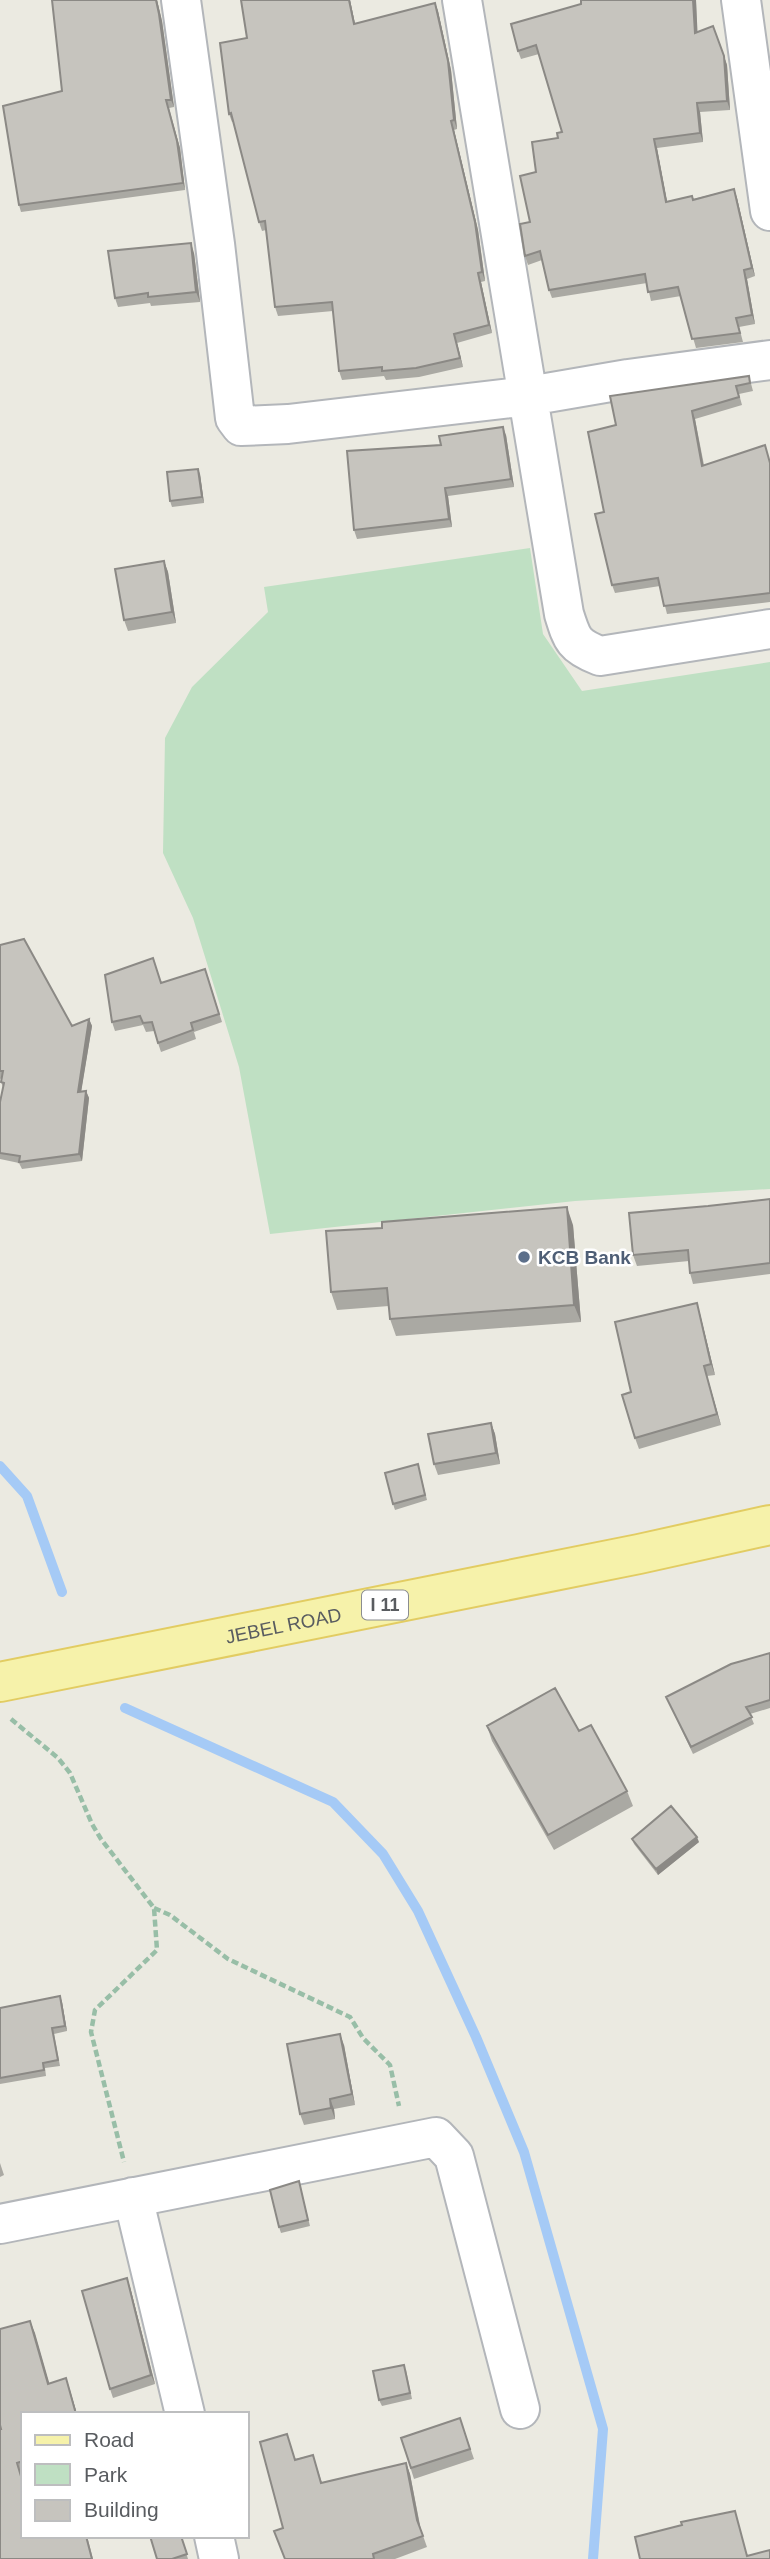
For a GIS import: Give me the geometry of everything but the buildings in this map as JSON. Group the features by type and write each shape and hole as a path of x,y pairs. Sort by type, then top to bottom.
{"main road":[{"name":"JEBEL ROAD","path":"5,1700 770,1525"}],"street":[{"path":"181,0 215,244 234,418 237,421 247,427 288,424 529,396 628,379 770,360"},
{"path":"462,0 565,614 572,638 582,649 600,656 770,629"},
{"path":"741,0 770,211"},
{"path":"0,2224 436,2137 454,2156 520,2409"},
{"path":"133,2197 185,2412"},
{"path":"214,2538 219,2559"}],"path":[{"path":"5,1700 71,1773 96,1832 154,1908 170,1915 228,1959 350,2017 363,2038 390,2065 407,2141"},
{"path":"133,2197 91,2032 91,2023 95,2010 157,1950 154,1908"}],"green space":[{"path":"530,548 543,634 582,691 770,662 770,1189 575,1201 270,1234 239,1067 193,918 163,853 165,738 192,687 268,612 264,587"}],"waterway":[{"path":"0,1466 27,1496 62,1592"},
{"path":"125,1708 333,1802 383,1854 418,1911 476,2037 524,2152 603,2429 593,2559"}],"place":[{"name":"KCB Bank","path":"524,1257"}]}
